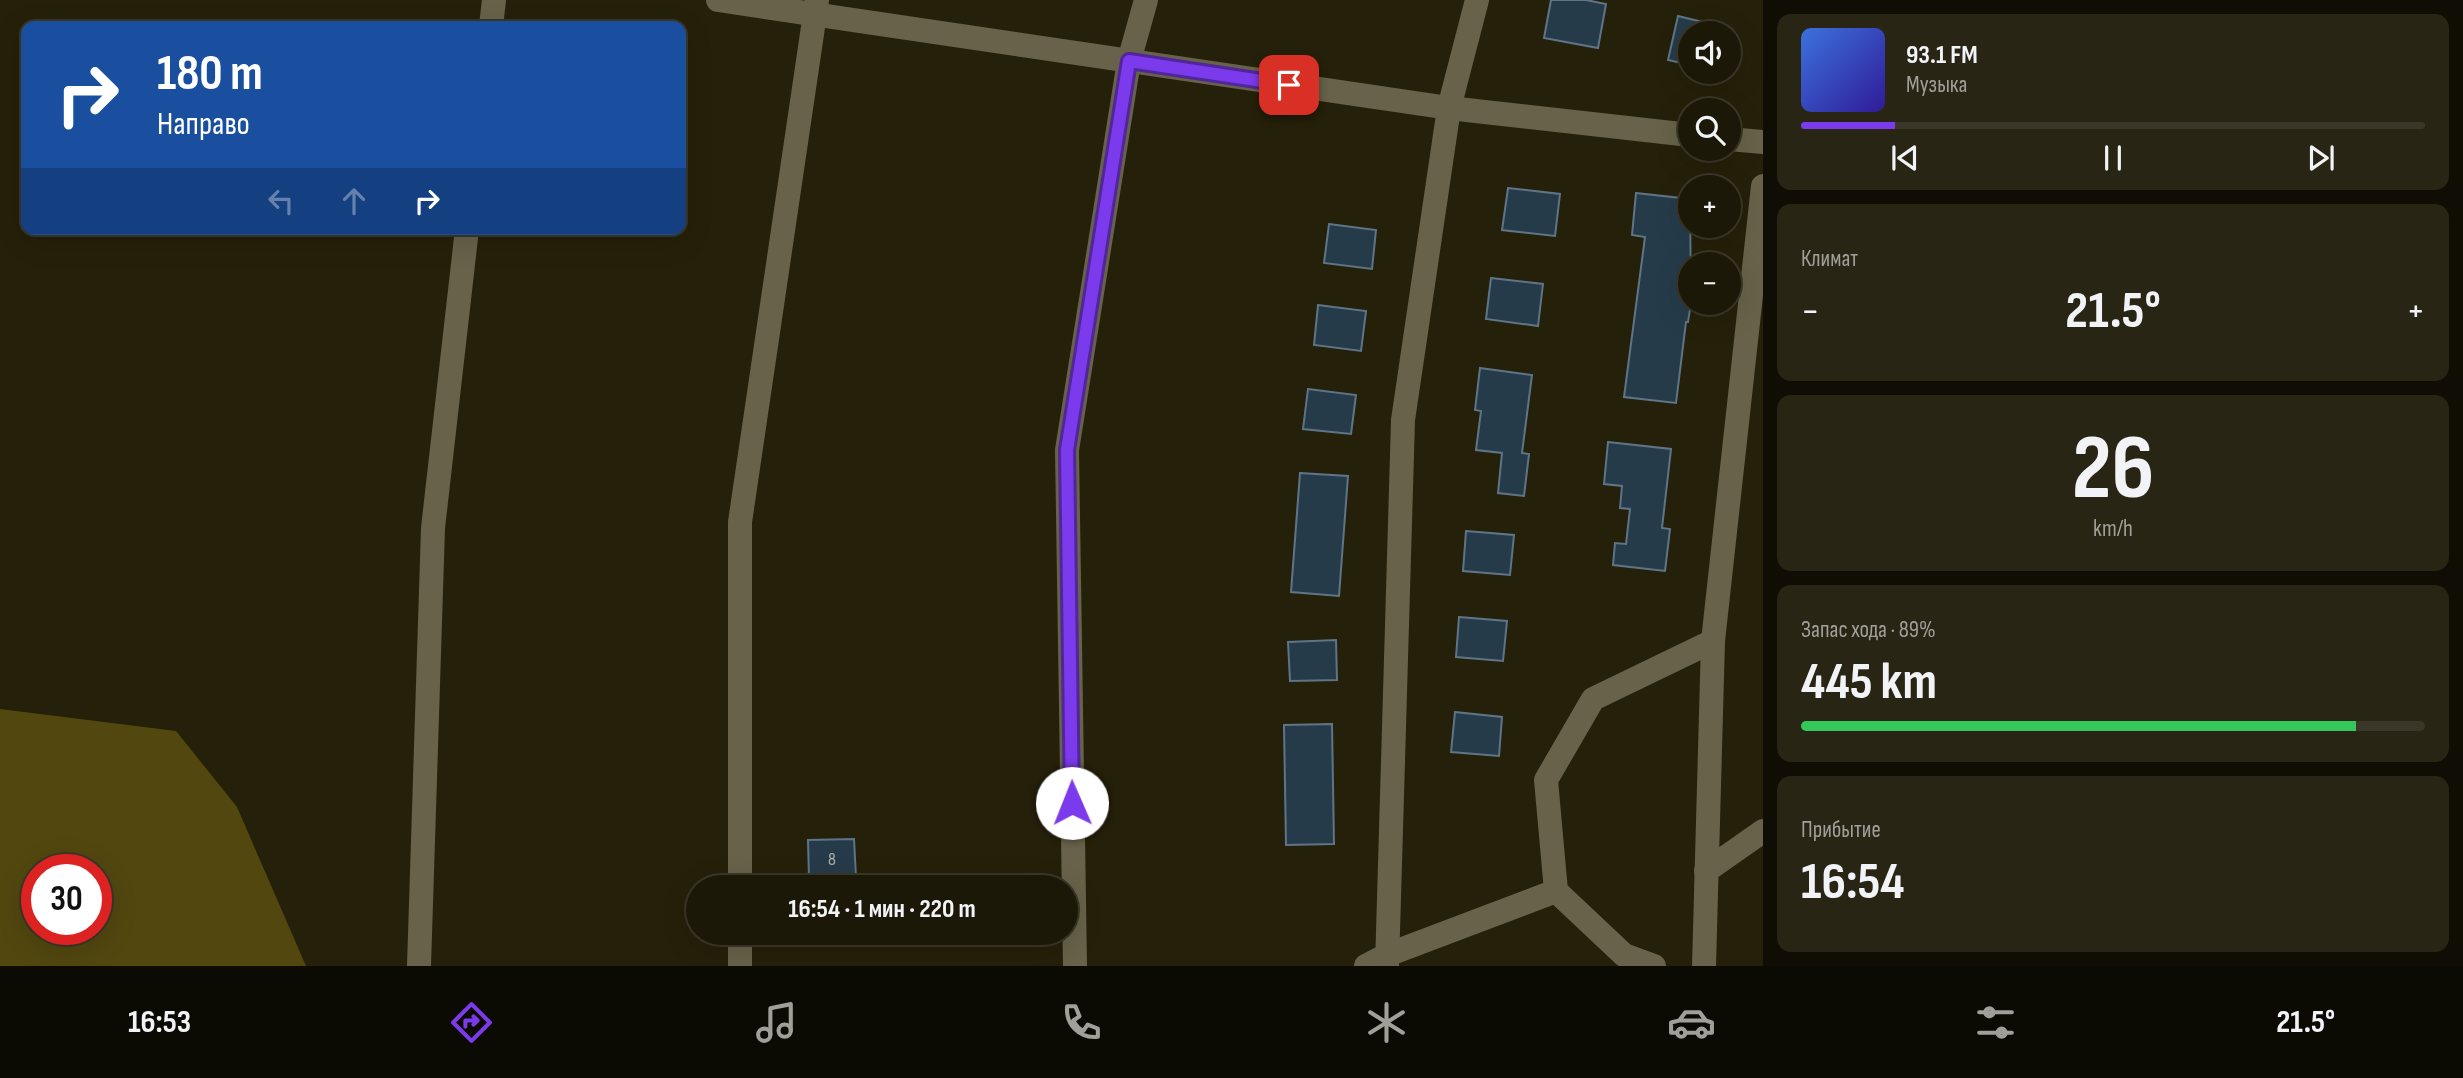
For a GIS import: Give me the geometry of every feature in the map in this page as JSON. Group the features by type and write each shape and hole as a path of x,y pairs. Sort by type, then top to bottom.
{"street":[{"path":"492,21 494,0"},
{"path":"718,0 815,7 1129,61 1449,108 1678,134"},
{"path":"1074,966 1067,450 1129,61 1146,0"},
{"path":"1477,0 1449,108 1403,420 1380,962 1556,891"},
{"path":"740,875 740,522 815,7"},
{"path":"1741,140 1763,142"},
{"path":"1704,966 1713,641 1763,186"},
{"path":"419,966 433,528 466,235"},
{"path":"1654,966 1624,955 1556,891 1546,780 1593,699 1713,641"},
{"path":"1706,871 1763,831"},
{"path":"740,945 740,966"}],"shaded area":[{"path":"0,709 176,731 237,807 306,966 0,966"}],"building":[{"path":"1551,0 1586,0 1606,4 1598,48 1544,38"},
{"path":"1678,16 1699,21 1678,21 1678,62 1668,60"},
{"path":"1508,188 1560,194 1555,236 1502,230"},
{"path":"1636,193 1678,198 1678,238 1690,238 1691,252 1678,252 1678,315 1689,315 1676,403 1624,397 1645,237 1632,235"},
{"path":"1329,224 1376,230 1372,269 1324,263"},
{"path":"1491,278 1543,284 1538,326 1486,319"},
{"path":"1318,305 1366,311 1361,351 1314,345"},
{"path":"1480,368 1532,375 1522,453 1529,454 1524,496 1498,493 1502,453 1476,450 1481,411 1475,410"},
{"path":"1308,389 1356,395 1351,434 1303,429"},
{"path":"1608,442 1671,449 1662,528 1670,529 1665,571 1613,565 1615,543 1626,544 1630,509 1620,508 1622,486 1604,484"},
{"path":"1300,473 1348,476 1339,596 1291,592"},
{"path":"1466,531 1514,535 1510,575 1463,571"},
{"path":"1459,617 1507,621 1503,661 1456,657"},
{"path":"1336,640 1337,680 1290,681 1288,642"},
{"path":"1455,712 1502,717 1499,756 1451,752"},
{"path":"1332,724 1334,844 1286,845 1284,725"},
{"path":"854,839 856,875 809,875 808,840"}],"route":[{"path":"1072,803 1067,450 1129,61 1289,85"}]}
